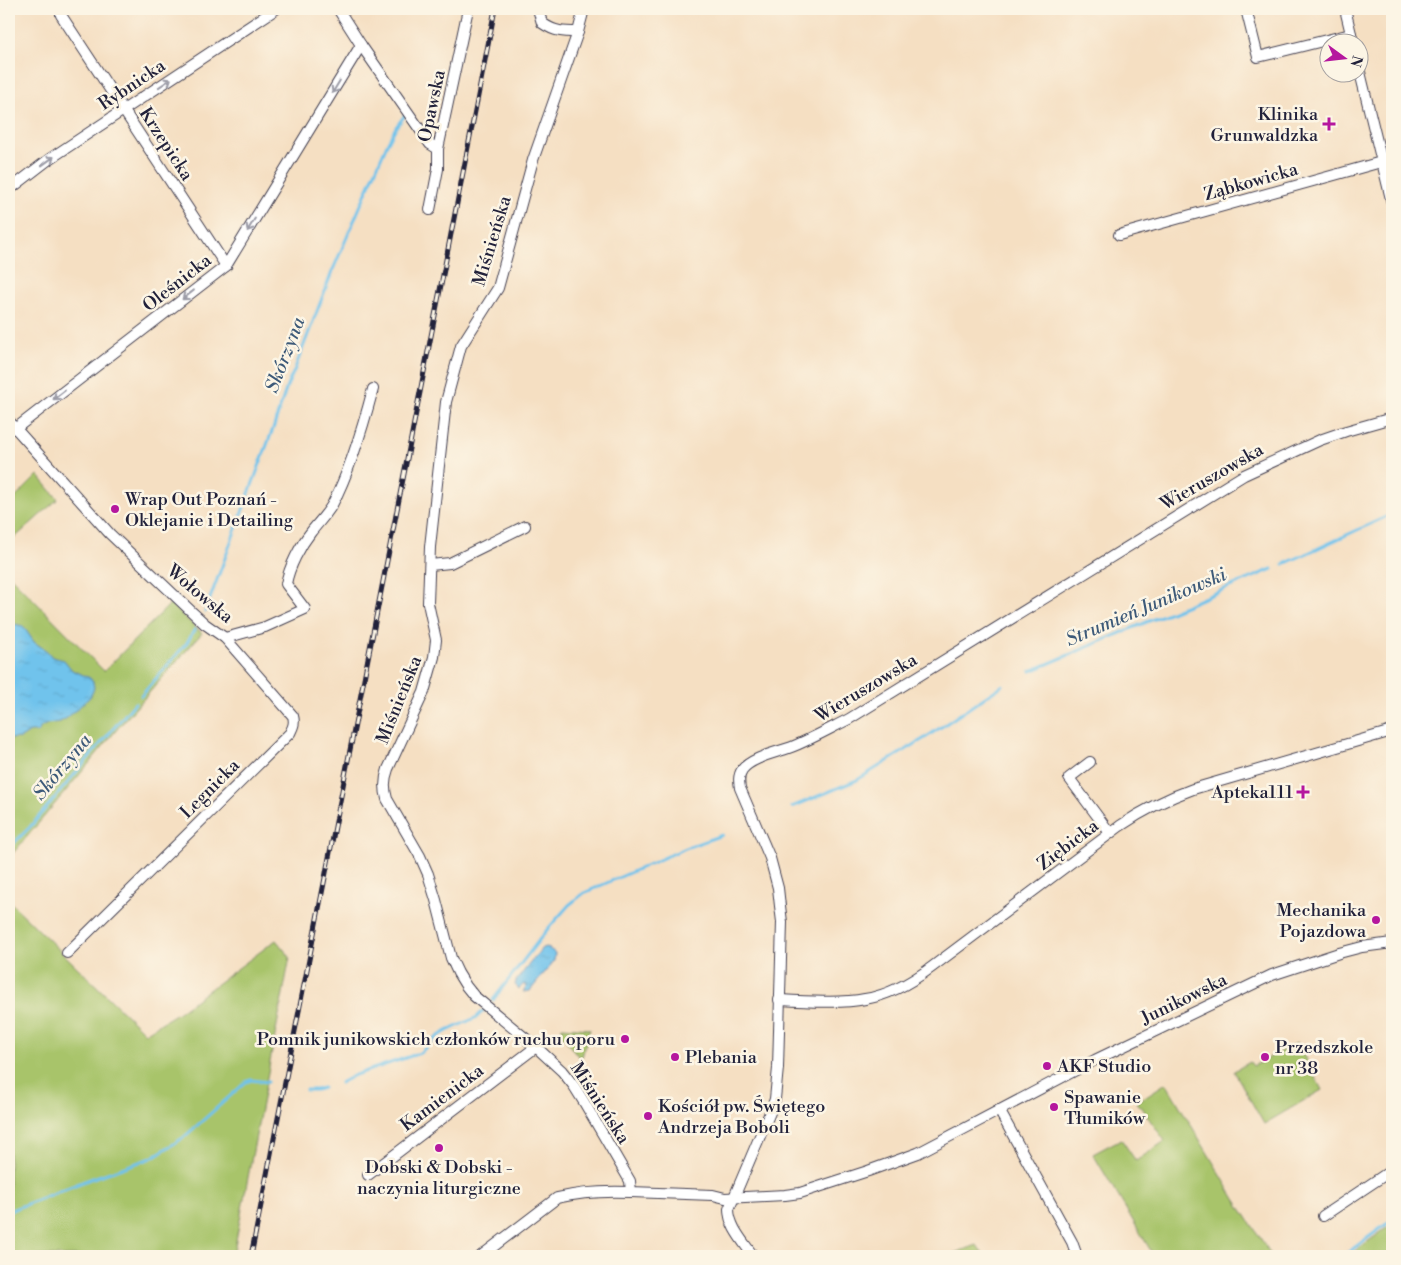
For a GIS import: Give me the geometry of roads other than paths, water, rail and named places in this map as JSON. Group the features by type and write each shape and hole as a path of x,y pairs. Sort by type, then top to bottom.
{"street":[{"name":"Rybnicka","path":"9,190 48,160 276,9"},
{"path":"338,9 430,144 438,149"},
{"name":"Opawska","path":"430,210 438,169 438,149 468,9"},
{"path":"538,9 542,23 552,30 578,32"},
{"name":"Miśnieńska","path":"584,9 578,32 533,160 498,288 460,346 446,402 430,547 428,603 436,640 434,657 424,692 385,775 384,791 428,874 451,958 458,974 474,996 536,1047 562,1071 574,1086 630,1181 631,1192"},
{"path":"1246,9 1258,57 1318,45"},
{"path":"1345,9 1351,32"},
{"name":"Krzepicka","path":"62,15 226,266"},
{"name":"Oleśnicka","path":"12,425 226,266 361,45"},
{"path":"1363,82 1387,160 1392,203"},
{"name":"Ząbkowicka","path":"1119,235 1387,160"},
{"name":"Wołowska","path":"12,425 110,534 205,624 225,638 265,627 305,609 286,584 289,571 309,534 324,516 343,480 373,389"},
{"name":"Wieruszowska","path":"733,1197 758,1143 775,1099 778,1075 782,930 778,888 770,858 740,788 739,779 742,770 757,759 811,738 849,718 1244,475 1320,440 1392,418"},
{"path":"430,565 450,563 525,526"},
{"name":"Legnicka","path":"67,952 290,733 293,727 293,716 225,638"},
{"name":"Ziębicka","path":"779,1000 845,1001 866,999 904,986 1110,833 1141,812 1165,799 1193,789 1392,731"},
{"path":"1090,762 1069,778 1110,833"},
{"name":"Junikowska","path":"733,1197 785,1195 817,1188 918,1153 1095,1060 1272,975 1339,953 1362,947 1392,943"},
{"name":"Kamienicka","path":"368,1175 536,1047"},
{"path":"999,1110 1072,1242 1077,1256"},
{"path":"1323,1216 1392,1170"},
{"path":"481,1256 557,1198 590,1193 631,1192 706,1194 726,1198 733,1197 729,1209 730,1219 753,1256"}],"water":[{"path":"9,625 23,626 34,642 52,657 64,660 72,670 90,678 94,687 90,697 67,718 60,722 47,724 41,727 38,732 30,732 21,738 9,739"},
{"path":"547,947 555,953 554,961 530,991 523,992 527,986 524,984 519,989 515,985 516,981 542,948"}],"waterway":[{"name":"Skórzyna","path":"205,612 287,386 332,272 387,144 405,115"},
{"name":"Strumień Junikowski","path":"1284,564 1392,514"},
{"name":"Strumień Junikowski","path":"1031,671 1272,569"},
{"name":"Skórzyna","path":"141,696 186,644 195,629"},
{"name":"Strumień Junikowski","path":"792,807 857,780 925,738 1003,685"},
{"name":"Skórzyna","path":"9,848 30,827 135,703"},
{"name":"Strumień Junikowski","path":"493,1000 546,931 569,905 584,893 688,847 722,835"},
{"name":"Strumień Junikowski","path":"340,1083 355,1075 420,1053 437,1037 477,1017 483,1011"},
{"name":"Strumień Junikowski","path":"9,1211 90,1179 151,1158 183,1138 246,1082 251,1080 268,1082"},
{"name":"Strumień Junikowski","path":"306,1090 323,1088"},
{"path":"1343,1256 1392,1220"}],"railway":[{"path":"251,1256 495,9"}],"place":[{"name":"Klinika Grunwaldzka","path":"1329,124"},
{"name":"Wrap Out Poznań - Oklejanie i Detailing","path":"115,509"},
{"name":"Apteka111","path":"1303,792"},
{"name":"Mechanika Pojazdowa","path":"1376,920"},
{"name":"Pomnik junikowskich członków ruchu oporu","path":"625,1039"},
{"name":"Plebania","path":"675,1057"},
{"name":"Przedszkole nr 38","path":"1265,1057"},
{"name":"AKF Studio","path":"1047,1066"},
{"name":"Spawanie Tłumików","path":"1054,1107"},
{"name":"Kościół pw. Świętego Andrzeja Boboli","path":"648,1116"},
{"name":"Dobski & Dobski - naczynia liturgiczne","path":"439,1148"}]}
